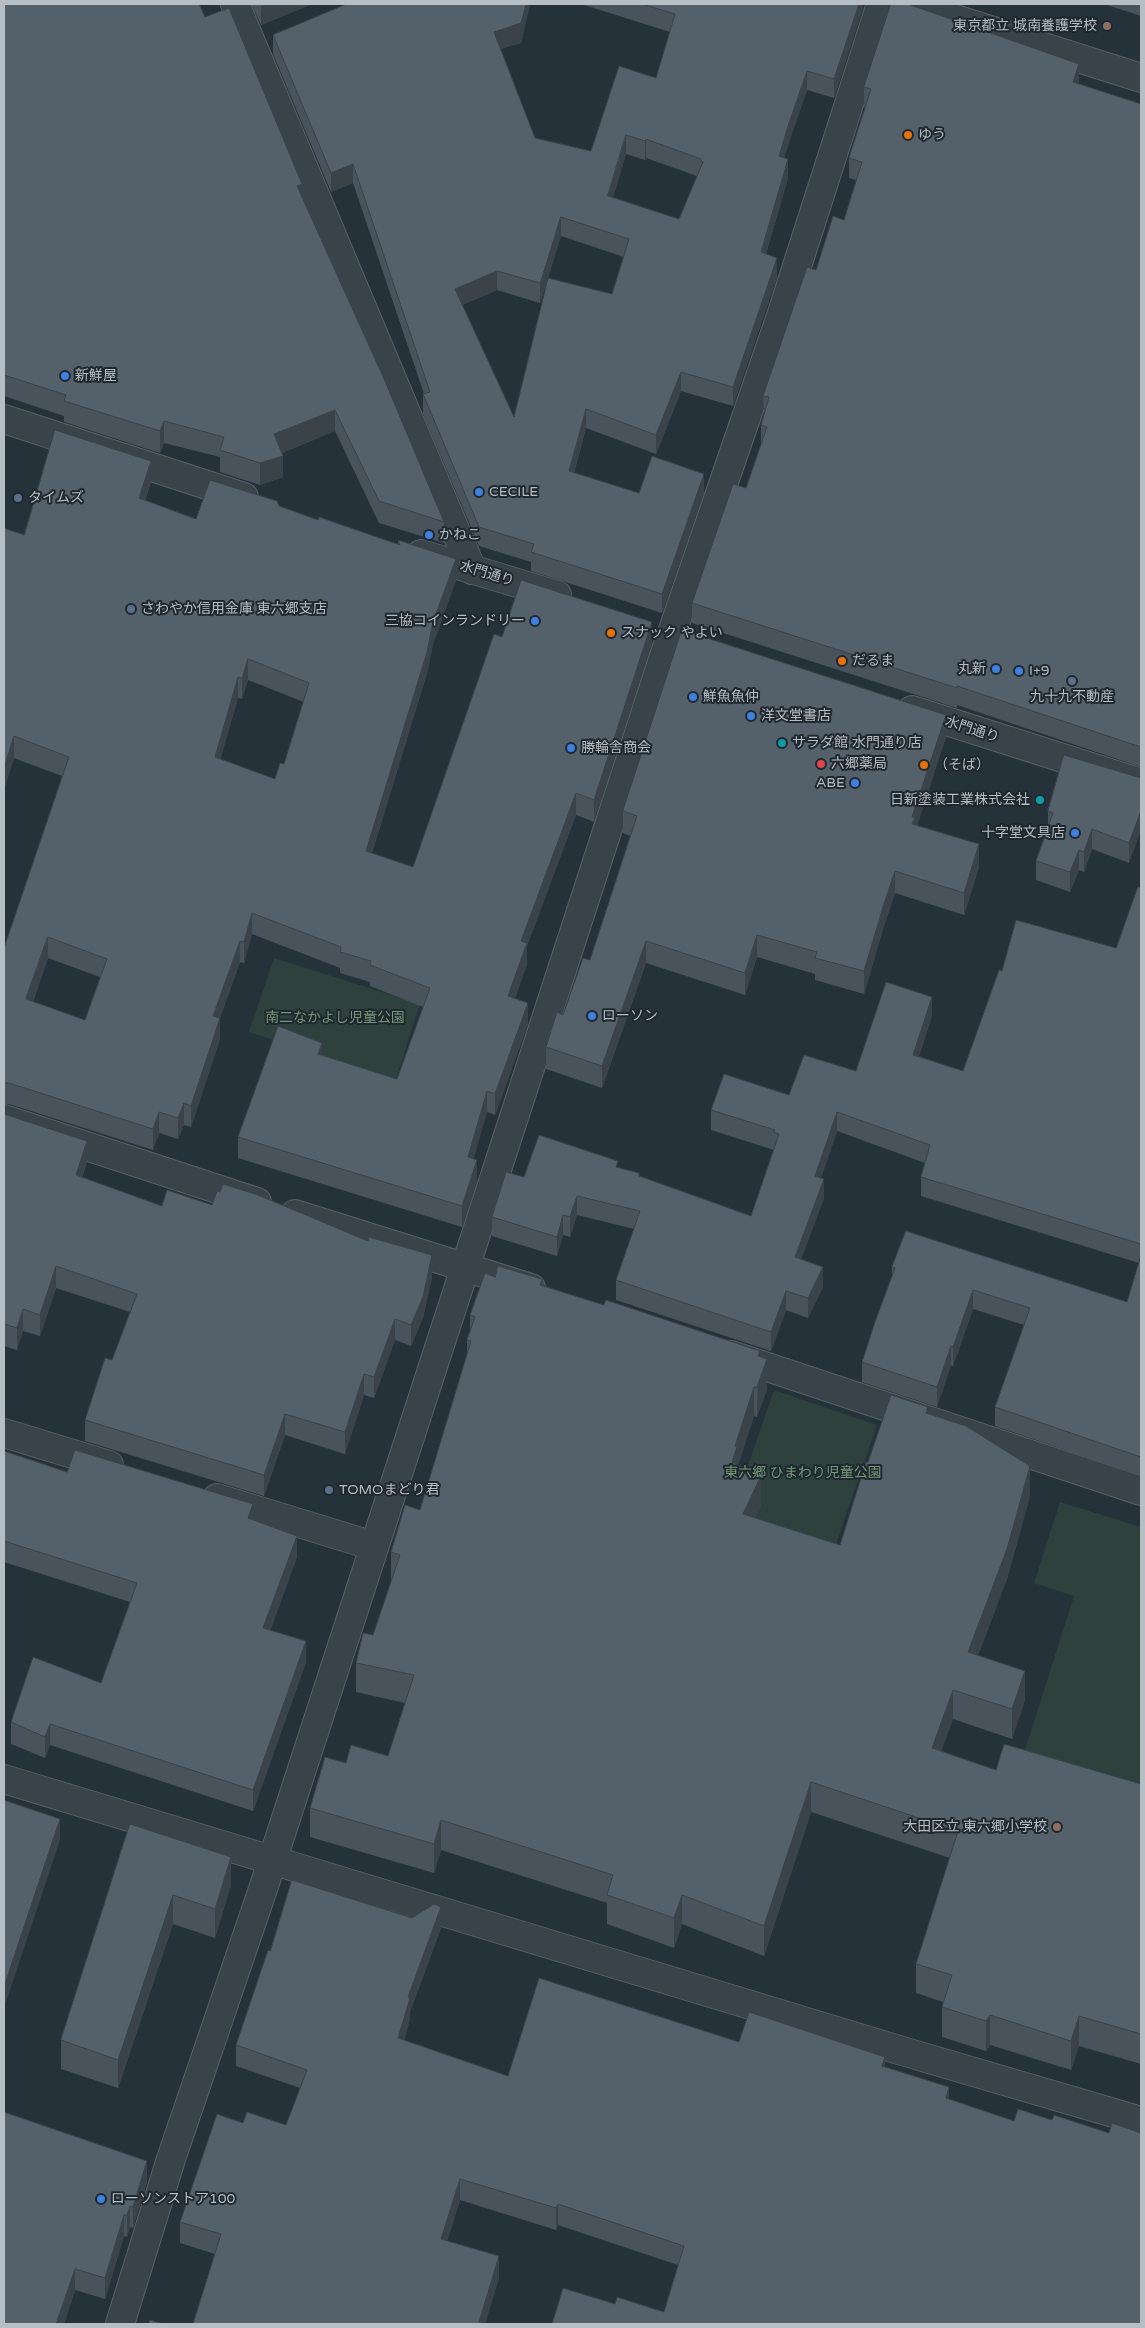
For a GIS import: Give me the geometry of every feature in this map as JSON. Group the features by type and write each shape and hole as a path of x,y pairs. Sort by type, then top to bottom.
{"street":[{"path":"235,4 262,41 472,570"},
{"path":"120,2324 171,2159 272,1860 672,632 782,313 881,4"},
{"path":"908,4 1141,78"},
{"path":"4,419 272,506"},
{"name":"水門通り","path":"396,546 576,602"},
{"name":"水門通り","path":"888,703 1141,783"},
{"path":"4,1120 554,1296"},
{"path":"705,1346 1141,1491"},
{"path":"4,1433 132,1472"},
{"path":"197,1492 374,1546"},
{"path":"4,1779 909,2053 1141,2121"}],"green space":[{"name":"南二なかよし児童公園","path":"274,958 420,1004 396,1079 249,1032"},
{"name":"東六郷 ひまわり児童公園","path":"774,1390 877,1425 832,1556 729,1521"},
{"path":"1060,1502 1141,1527 1141,1786 1025,1750 1074,1596 1034,1583"}],"building":[{"path":"4,4 199,4 205,17 229,8 302,184 297,186 385,381 444,522 379,501 335,410 274,434 283,456 260,463 220,450 224,437 164,421 160,431 64,401 66,395 4,375"},
{"path":"347,4 526,4 521,23 494,32 535,138 591,151 619,66 656,78 675,14 642,4 859,4 834,79 807,71 789,123 779,156 788,159 761,252 777,258 733,387 681,372 656,435 586,409 569,471 639,493 652,456 704,474 662,594 531,552 534,544 479,527 423,394 430,392 353,164 331,173 273,35","holes":["626,135 645,141 646,139 701,159 703,162 679,219 608,196","561,217 629,239 612,294 548,278 514,417 455,289 497,271 540,283"]},
{"path":"891,4 908,4 1079,64 1073,82 1141,104 1141,747 957,686 957,688 692,603 733,484 746,488 767,427 761,425 769,397 763,396 807,267 816,270 833,216 844,220 862,162 849,158 871,89 864,87"},
{"path":"55,430 151,461 139,498 196,519 210,480 277,501 279,506 318,520 319,517 400,545 398,540 456,559 433,622 427,652 366,851 413,867 494,634 502,637 521,580 652,622 594,800 576,793 521,941 527,943 508,996 528,1003 495,1094 487,1091 468,1157 477,1160 462,1206 238,1137 278,1026 322,1043 318,1054 397,1079 430,988 370,965 371,961 340,952 341,947 252,913 244,942 240,941 213,1016 220,1018 191,1106 184,1103 178,1118 159,1112 153,1129 4,1083 4,948 69,757 14,736 4,768 4,528 24,535","holes":["248,659 309,683 284,764 280,763 275,779 215,757 238,677 242,678","48,937 107,959 85,1020 26,999"]},
{"path":"682,630 946,715 912,817 915,818 912,824 979,844 964,893 895,871 864,971 815,958 817,952 757,935 745,973 646,941 602,1066 546,1047 557,1012 563,1015 583,958 590,960 637,816 623,811"},
{"path":"1064,755 1141,778 1141,811 1129,843 1092,829 1084,852 1079,850 1070,872 1036,861 1053,813 1048,811"},
{"path":"1138,887 1141,888 1141,1244 921,1177 930,1145 837,1112 815,1176 824,1179 795,1257 823,1267 808,1298 786,1291 771,1332 616,1280 640,1211 577,1196 570,1217 563,1215 557,1237 492,1217 506,1172 524,1177 539,1135 618,1161 616,1167 639,1173 639,1176 751,1216 779,1134 774,1132 775,1130 711,1110 724,1074 789,1095 804,1055 856,1071 886,982 932,997 913,1055 963,1071 999,970 1002,971 1016,920 1116,948"},
{"path":"4,1114 87,1141 76,1175 162,1206 167,1190 212,1205 217,1191 220,1192 223,1184 258,1195 368,1241 369,1237 432,1255 423,1297 411,1325 395,1319 374,1377 364,1374 345,1432 285,1414 264,1475 85,1420 105,1358 112,1360 137,1294 56,1266 40,1315 23,1309 17,1328 4,1324"},
{"path":"906,1231 1127,1302 1141,1255 1141,1457 995,1407 1030,1308 973,1290 937,1387 862,1362 895,1268 892,1267"},
{"path":"498,1266 542,1279 540,1285 604,1305 606,1300 760,1351 758,1356 767,1359 757,1387 754,1387 735,1446 737,1447 732,1462 761,1476 743,1514 840,1545 866,1462 868,1462 891,1395 928,1407 926,1413 966,1426 1030,1466 1007,1549 968,1652 1025,1671 1012,1709 953,1690 932,1748 996,1770 1004,1744 1141,1784 1141,2034 1079,2016 1071,2041 990,2015 986,2021 942,2007 952,1975 916,1964 958,1831 811,1782 764,1926 682,1895 674,1918 607,1895 613,1875 441,1820 434,1844 310,1808 325,1757 346,1763 351,1745 388,1756 414,1675 356,1663 363,1633 373,1635 400,1555 391,1552 405,1505 420,1510 471,1341 467,1340 475,1317 470,1315 485,1273 495,1277"},
{"path":"75,1450 253,1504 248,1518 297,1536 263,1628 306,1641 253,1790 50,1724 45,1737 11,1722 33,1657 101,1683 137,1583 4,1541 4,1451 67,1472"},
{"path":"4,1800 60,1819 4,1987"},
{"path":"130,1824 231,1857 215,1909 173,1895 118,2060 61,2040"},
{"path":"292,1880 412,1918 434,1904 441,1907 408,1997 410,1998 398,2038 508,2076 539,1978 739,2042 749,2012 885,2057 882,2066 949,2087 946,2098 1014,2121 1018,2109 1052,2120 1054,2115 1109,2133 1112,2123 1141,2133 1141,2324 552,2324 563,2288 615,2304 617,2297 664,2312 684,2246 558,2204 556,2208 460,2179 441,2239 499,2256 479,2322 487,2324 193,2324 221,2234 180,2222 217,2114 243,2123 247,2112 286,2125 307,2070 236,2045 268,1950 270,1951"},
{"path":"4,2112 147,2161 133,2207 130,2206 127,2215 124,2215 105,2278 75,2269 56,2324 4,2324"},
{"path":"150,2320 163,2324 149,2324"}],"place":[{"name":"東京都立 城南養護学校","path":"1107,26"},
{"name":"ゆう","path":"908,135"},
{"name":"新鮮屋","path":"65,376"},
{"name":"CECILE","path":"479,492"},
{"name":"タイムズ","path":"18,498"},
{"name":"かねこ","path":"429,535"},
{"name":"さわやか信用金庫 東六郷支店","path":"131,609"},
{"name":"三協コインランドリー","path":"535,621"},
{"name":"スナック やよい","path":"611,633"},
{"name":"だるま","path":"842,661"},
{"name":"丸新","path":"996,669"},
{"name":"I+9","path":"1019,671"},
{"name":"九十九不動産","path":"1072,681"},
{"name":"鮮魚魚仲","path":"693,697"},
{"name":"洋文堂書店","path":"751,716"},
{"name":"サラダ館 水門通り店","path":"782,743"},
{"name":"勝輪舎商会","path":"571,748"},
{"name":"六郷薬局","path":"821,764"},
{"name":"（そば）","path":"924,765"},
{"name":"ABE","path":"855,783"},
{"name":"日新塗装工業株式会社","path":"1040,800"},
{"name":"十字堂文具店","path":"1075,833"},
{"name":"ローソン","path":"592,1016"},
{"name":"TOMOまどり君","path":"329,1490"},
{"name":"大田区立 東六郷小学校","path":"1057,1827"},
{"name":"ローソンストア100","path":"101,2199"}]}
